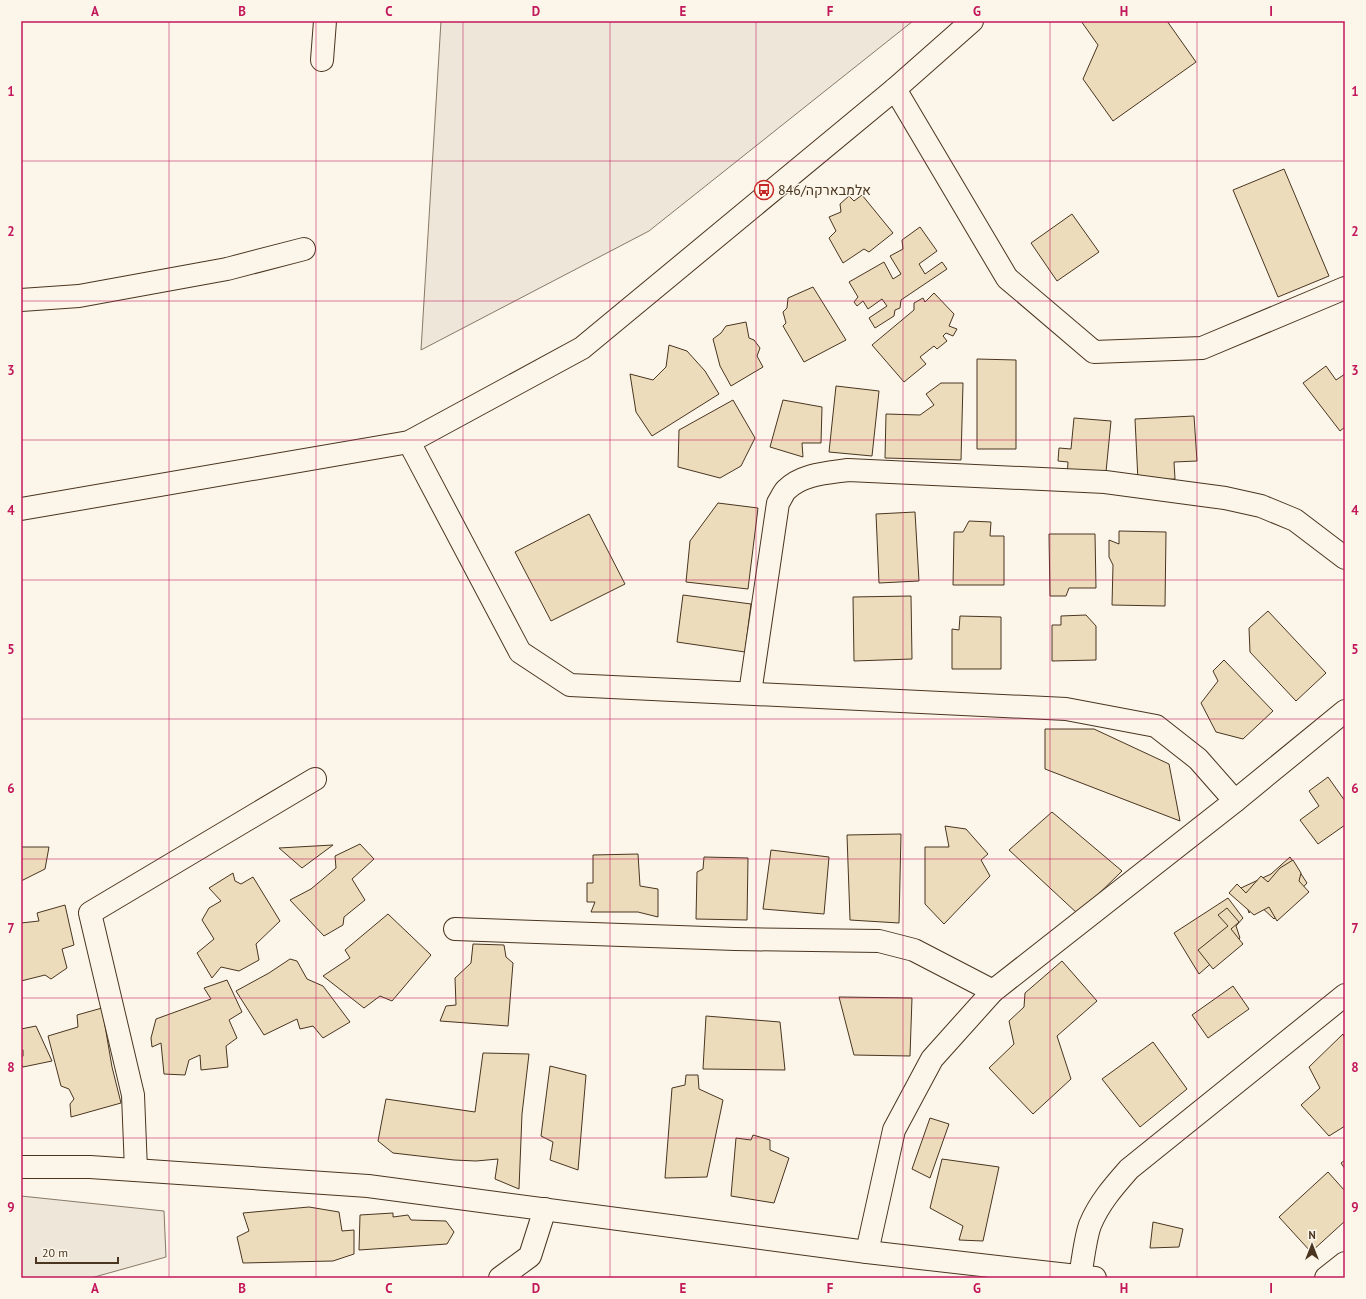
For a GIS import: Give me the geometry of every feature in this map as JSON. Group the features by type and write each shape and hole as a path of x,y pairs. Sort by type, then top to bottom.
{"street":[{"path":"322,60 325,21"},
{"path":"21,509 409,442 582,348 895,89 972,21"},
{"path":"895,89 1007,278 1094,352 1202,348 1345,288"},
{"path":"21,300 79,296 227,269 304,249"},
{"path":"409,442 520,652 570,685 1066,709 1156,726 1198,759 1235,801"},
{"path":"750,694 778,504 785,491 798,481 818,474 848,470 1105,482 1225,498 1261,506 1295,520 1345,558"},
{"path":"867,1252 894,1130 932,1059 993,991 1235,801 1345,711"},
{"path":"136,1170 133,1095 90,913 315,779"},
{"path":"455,930 727,939 878,941 914,950 993,991"},
{"path":"21,1167 90,1167 368,1186 867,1252 1088,1277 1090,1225 1100,1205 1129,1169 1345,995"},
{"path":"500,1278 530,1256 545,1209"},
{"path":"1326,1278 1345,1262"}],"shaded area":[{"path":"441,21 913,21 649,231 421,350"},
{"path":"21,1196 164,1211 166,1257 91,1278 21,1278"}],"building":[{"path":"1081,21 1167,21 1196,62 1113,121 1083,79 1098,45"},
{"path":"1284,169 1329,276 1278,297 1233,190"},
{"path":"862,195 893,233 869,252 864,249 843,263 829,238 836,231 829,217 841,212 840,204 849,196 854,201"},
{"path":"1072,214 1099,252 1057,281 1031,243"},
{"path":"920,227 937,251 919,264 925,274 942,262 947,269 901,300 900,308 895,310 894,316 875,328 869,318 887,306 882,299 868,309 863,301 857,306 854,302 858,297 849,282 884,262 893,279 901,274 890,256 903,249 902,240"},
{"path":"813,287 846,340 804,362 783,326 786,323 783,312 787,308 788,298"},
{"path":"934,293 954,314 949,326 957,329 953,336 946,333 943,336 947,341 937,349 934,346 920,357 926,364 904,382 872,345 914,310 914,303 923,298 925,302"},
{"path":"746,322 749,338 754,340 760,348 757,356 763,367 731,386 720,366 713,339 721,333 726,326"},
{"path":"669,345 687,351 705,371 719,394 652,436 636,412 630,374 653,380 666,367"},
{"path":"977,359 1016,360 1016,449 977,449"},
{"path":"1326,366 1336,380 1345,374 1345,427 1340,431 1303,383"},
{"path":"941,383 963,383 961,460 885,458 886,414 920,415 934,405 926,394"},
{"path":"836,386 879,391 872,456 829,452"},
{"path":"733,400 755,438 741,466 720,478 678,467 679,430"},
{"path":"783,400 822,407 821,443 802,443 803,457 770,447"},
{"path":"1194,416 1197,461 1174,462 1175,479 1138,481 1135,419"},
{"path":"1074,418 1111,421 1105,482 1067,478 1068,462 1058,461 1059,448 1071,449"},
{"path":"718,503 758,508 748,589 686,582 690,541"},
{"path":"915,512 919,581 879,583 876,514"},
{"path":"589,514 625,584 551,621 515,552"},
{"path":"969,521 991,522 990,536 1004,536 1004,585 953,585 954,532 963,532"},
{"path":"1119,531 1166,532 1165,606 1112,605 1113,565 1109,557 1109,540 1119,544"},
{"path":"1049,534 1095,534 1096,588 1069,588 1066,596 1050,596"},
{"path":"683,595 751,604 745,652 677,642"},
{"path":"911,596 912,659 854,661 853,597"},
{"path":"1268,611 1326,673 1296,701 1250,652 1249,628"},
{"path":"1086,615 1096,626 1096,660 1052,661 1052,625 1061,625 1061,616"},
{"path":"960,616 1001,617 1001,669 952,669 952,629 959,630"},
{"path":"1224,660 1273,711 1243,739 1216,732 1201,703 1218,681 1213,671"},
{"path":"1045,729 1094,729 1169,764 1180,821 1045,769"},
{"path":"1328,777 1345,801 1345,825 1318,844 1300,820 1319,806 1309,791"},
{"path":"1052,812 1122,871 1078,914 1009,850"},
{"path":"945,826 966,829 988,854 981,860 990,876 944,924 925,904 925,847 949,847"},
{"path":"901,834 899,923 850,920 847,835"},
{"path":"360,844 374,859 352,879 365,900 344,917 343,925 324,936 290,900 311,889 336,868 335,856"},
{"path":"333,845 302,868 279,848"},
{"path":"21,847 49,847 45,869 21,881"},
{"path":"771,850 829,857 824,914 763,909"},
{"path":"638,854 640,886 658,889 658,917 638,912 591,912 595,902 587,902 587,883 593,883 593,855"},
{"path":"704,857 748,858 747,920 696,919 697,872 703,869"},
{"path":"1290,857 1307,883 1274,919 1258,904 1249,913 1241,888 1271,874"},
{"path":"1293,860 1301,873 1299,881 1309,892 1277,921 1269,907 1254,915 1229,893 1237,884 1246,893 1261,876 1268,882 1280,868"},
{"path":"233,873 235,881 241,884 253,877 280,921 256,944 259,960 239,971 221,967 212,978 197,953 214,939 202,920 209,908 221,901 209,888"},
{"path":"1228,898 1243,918 1236,926 1240,938 1199,974 1174,933"},
{"path":"65,905 74,945 62,949 67,968 51,979 45,975 21,981 21,923 39,921 37,913"},
{"path":"1227,908 1239,922 1231,929 1243,944 1213,969 1198,950 1228,926 1218,915"},
{"path":"388,914 431,955 392,1001 380,996 364,1008 323,976 350,958 345,950"},
{"path":"473,944 504,945 506,957 513,963 508,1026 440,1021 446,1006 456,1005 455,978 471,963"},
{"path":"290,959 297,961 307,979 323,986 350,1022 323,1038 313,1026 300,1029 297,1019 264,1035 236,991 269,973"},
{"path":"1062,961 1097,1001 1057,1036 1071,1079 1033,1114 989,1068 1014,1044 1009,1021 1024,1007 1025,993"},
{"path":"227,980 242,1012 229,1020 237,1038 226,1046 228,1067 201,1070 200,1055 189,1060 185,1075 164,1074 161,1043 152,1047 151,1038 156,1019 211,999 204,988"},
{"path":"1233,986 1249,1009 1208,1038 1192,1015"},
{"path":"839,997 912,998 910,1056 854,1055"},
{"path":"102,1008 112,1067 121,1103 71,1117 70,1104 74,1099 69,1089 61,1086 48,1036 78,1027 77,1015"},
{"path":"706,1016 780,1022 785,1070 703,1069"},
{"path":"36,1026 52,1061 23,1067 21,1063 23,1050 21,1050 21,1029"},
{"path":"1343,1034 1345,1039 1345,1126 1329,1136 1301,1105 1320,1088 1309,1067"},
{"path":"1153,1042 1187,1089 1140,1127 1102,1079"},
{"path":"483,1053 529,1054 522,1114 519,1189 495,1179 498,1159 476,1161 454,1160 393,1153 378,1141 386,1099 475,1112"},
{"path":"550,1066 586,1075 578,1170 550,1160 553,1142 541,1136"},
{"path":"686,1075 698,1075 699,1089 723,1100 707,1177 665,1178 672,1088 685,1085"},
{"path":"930,1118 949,1124 930,1178 912,1169"},
{"path":"753,1135 770,1140 770,1150 789,1158 774,1203 731,1196 736,1138 751,1140"},
{"path":"942,1159 999,1167 983,1241 959,1240 963,1226 930,1208"},
{"path":"1345,1160 1345,1169 1341,1163"},
{"path":"1328,1172 1345,1191 1345,1221 1311,1252 1279,1217"},
{"path":"309,1207 339,1212 342,1231 354,1230 354,1254 333,1261 243,1263 237,1237 249,1231 243,1213"},
{"path":"393,1213 393,1217 408,1215 411,1220 446,1221 454,1232 447,1244 359,1250 360,1215"},
{"path":"1153,1222 1183,1229 1179,1247 1150,1248"}],"place":[{"name":"אלמבארקה/846","path":"764,190"}]}
